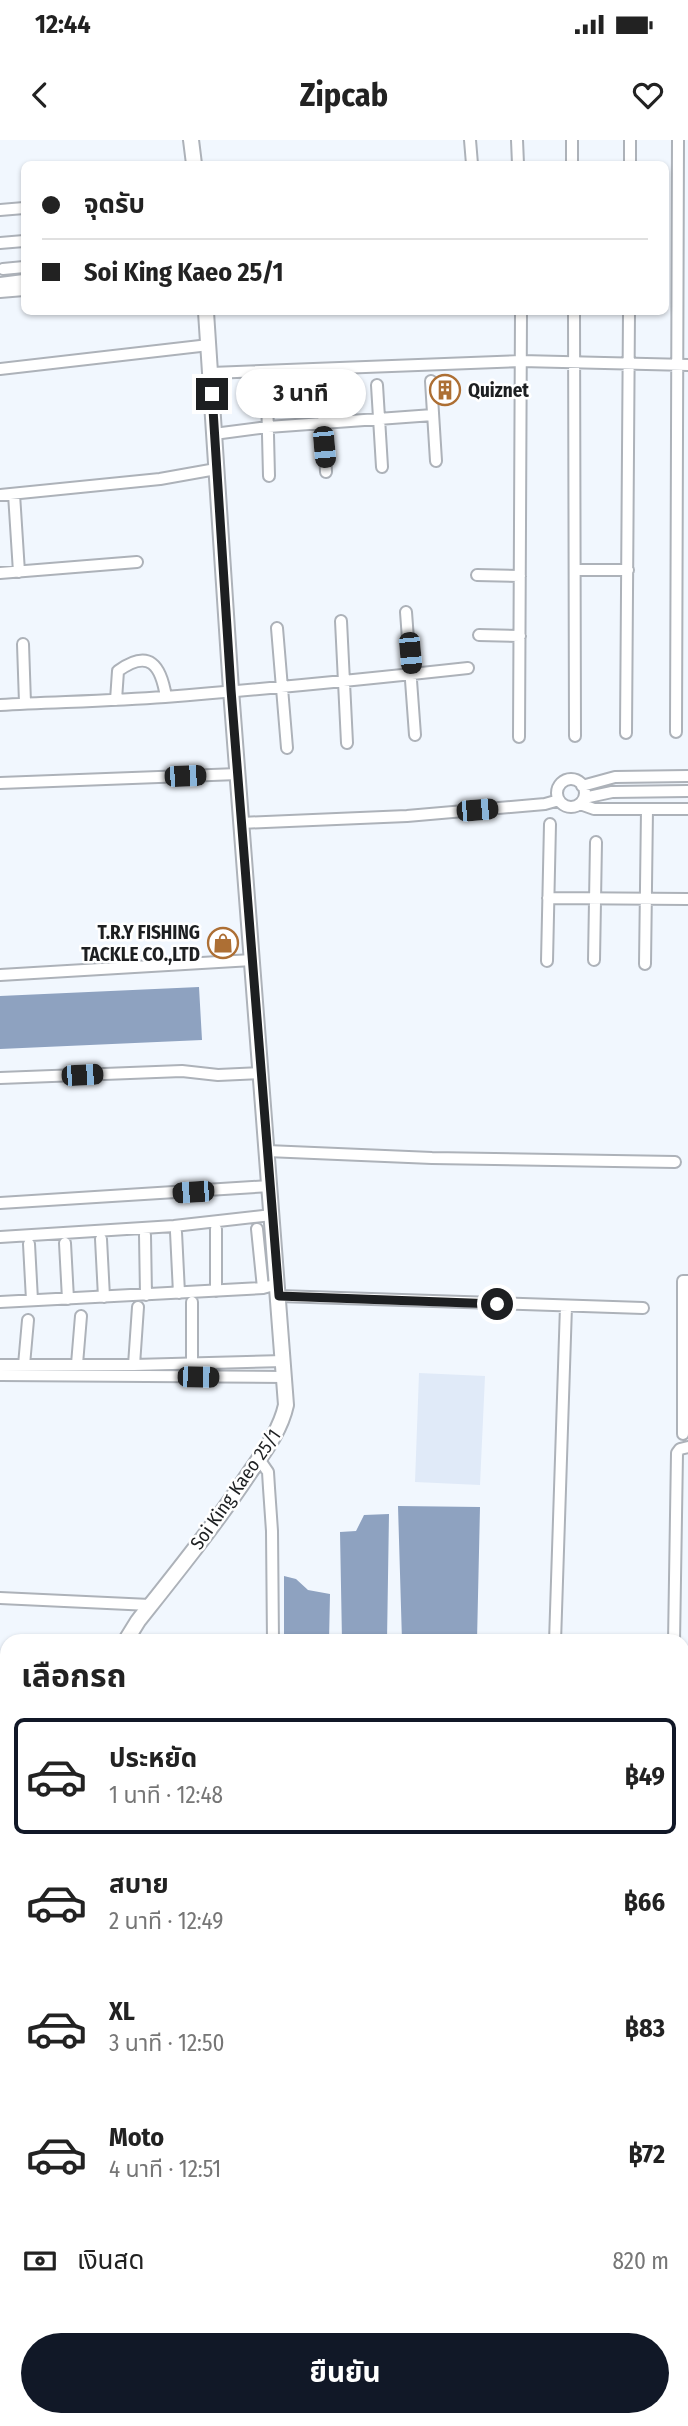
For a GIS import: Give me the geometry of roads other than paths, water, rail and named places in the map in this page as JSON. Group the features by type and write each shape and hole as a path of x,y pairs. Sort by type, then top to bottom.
{"street":[{"path":"191,140 194,161"},
{"path":"470,140 472,161"},
{"path":"517,140 518,161"},
{"path":"572,140 572,161"},
{"path":"630,140 630,161"},
{"path":"676,732 682,566 678,140"},
{"path":"0,210 21,208"},
{"path":"0,243 21,241"},
{"path":"2,269 21,267"},
{"path":"0,283 21,280"},
{"path":"0,292 21,290"},
{"name":"Soi King Kaeo 25/1","path":"130,1634 208,1532 259,1459 282,1422 286,1405 231,690 206,315"},
{"path":"519,737 521,315"},
{"path":"574,315 575,736"},
{"path":"626,733 629,315"},
{"path":"0,369 209,345"},
{"path":"211,373 521,361 682,365"},
{"path":"431,381 436,461"},
{"path":"377,385 382,467"},
{"path":"322,390 326,471"},
{"path":"267,394 269,476"},
{"path":"214,434 268,427 433,415"},
{"path":"0,495 160,479 216,469"},
{"path":"14,494 19,572"},
{"path":"0,573 137,562"},
{"path":"576,570 628,570"},
{"path":"477,575 520,576"},
{"path":"406,612 415,735"},
{"path":"341,621 348,743"},
{"path":"277,628 287,748"},
{"path":"479,635 520,636"},
{"path":"23,644 25,703"},
{"path":"116,700 118,671 126,666 145,662 152,662 159,669 166,697"},
{"path":"0,705 282,688 468,668"},
{"path":"0,783 238,774"},
{"path":"582,786 615,777 688,776"},
{"path":"640,777 640,792"},
{"path":"582,786 573,779 564,781 557,789 559,800 569,807 612,792 688,791"},
{"path":"582,786 582,801"},
{"path":"241,823 407,816 545,804 559,800"},
{"path":"582,801 594,809 688,809"},
{"path":"645,964 646,809"},
{"path":"547,961 550,824"},
{"path":"594,960 596,842"},
{"path":"548,898 688,900"},
{"path":"0,975 252,960"},
{"path":"0,1078 182,1071 218,1075 261,1073"},
{"path":"267,1151 432,1158 675,1162"},
{"path":"0,1203 270,1186"},
{"path":"0,1237 161,1227 272,1215"},
{"path":"215,1229 216,1291"},
{"path":"257,1229 263,1289"},
{"path":"176,1232 179,1293"},
{"path":"145,1234 146,1295"},
{"path":"101,1238 104,1297"},
{"path":"65,1243 68,1299"},
{"path":"29,1244 32,1300"},
{"path":"683,1434 683,1281 688,1281"},
{"path":"0,1302 263,1289 643,1308"},
{"path":"192,1303 192,1364"},
{"path":"555,1634 566,1306"},
{"path":"134,1365 138,1307"},
{"path":"76,1364 82,1316"},
{"path":"24,1365 29,1320"},
{"path":"0,1365 284,1361"},
{"path":"0,1376 285,1377"},
{"path":"674,1634 677,1453 680,1448 688,1447"},
{"path":"259,1459 268,1472 272,1531 272,1634"},
{"path":"0,1598 150,1605"}],"water":[{"path":"199,987 202,1040 0,1049 0,996"},
{"path":"398,1506 480,1507 477,1634 402,1634"},
{"path":"389,1514 387,1634 342,1634 340,1532 356,1531 364,1515"},
{"path":"284,1576 296,1579 308,1590 330,1594 329,1634 284,1634"}],"place":[{"name":"Quiznet","path":"445,390"},
{"name":"T.R.Y FISHING TACKLE CO.,LTD","path":"223,943"}]}
